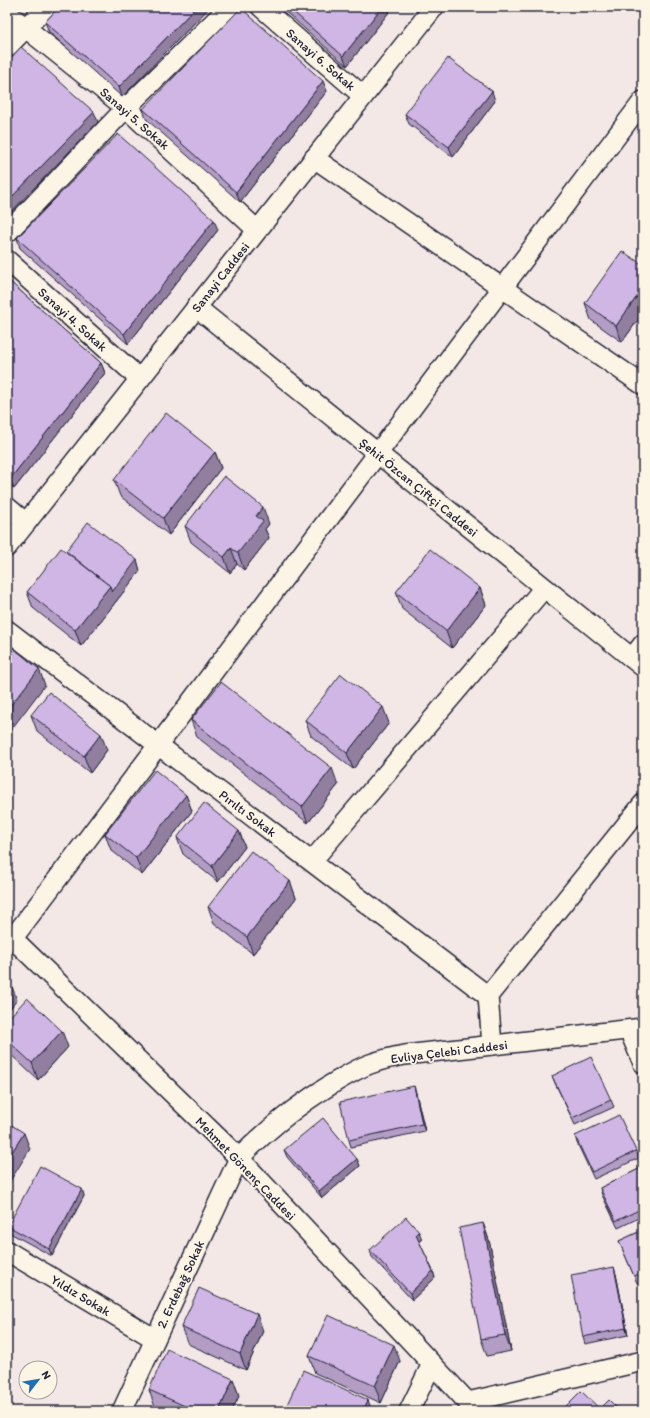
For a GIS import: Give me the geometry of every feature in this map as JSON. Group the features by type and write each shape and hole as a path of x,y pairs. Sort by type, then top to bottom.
{"street":[{"path":"7,47 46,7"},
{"path":"7,233 126,108 229,7"},
{"name":"Sanayi 6. Sokak","path":"261,7 363,96"},
{"name":"Sanayi Caddesi","path":"7,547 434,7"},
{"name":"Sanayi 5. Sokak","path":"7,13 126,108 257,230"},
{"path":"10,936 158,744 502,288 640,112"},
{"path":"314,158 643,385"},
{"name":"Sanayi 4. Sokak","path":"7,260 140,379"},
{"name":"Şehit Özcan Çiftçi Caddesi","path":"196,307 544,588 639,656"},
{"path":"7,507 26,524"},
{"path":"312,861 544,588"},
{"name":"Pırıltı Sokak","path":"7,630 488,996"},
{"path":"492,1045 488,996 643,804"},
{"name":"Mehmet Gönenç Caddesi","path":"10,936 239,1158 472,1407"},
{"path":"636,1029 643,1063"},
{"name":"Evliya Çelebi Caddesi","path":"239,1158 262,1135 288,1113 328,1086 368,1064 405,1055 636,1029"},
{"name":"2. Erdebağ Sokak","path":"122,1411 239,1158"},
{"name":"Yıldız Sokak","path":"7,1251 155,1339"},
{"path":"472,1407 643,1362"},
{"path":"409,1411 432,1364"}],"building":[{"path":"59,7 196,7 119,87 45,22"},
{"path":"288,7 382,7 343,56"},
{"path":"241,8 323,81 236,192 143,109"},
{"path":"21,47 94,112 7,202 7,62"},
{"path":"448,58 492,91 449,147 405,114"},
{"path":"118,134 214,220 124,334 17,238"},
{"path":"622,251 643,265 643,288 616,326 585,303"},
{"path":"7,279 101,363 10,479 7,476"},
{"path":"166,413 215,452 163,518 114,480"},
{"path":"224,476 263,507 256,516 263,521 238,553 231,548 224,557 185,526"},
{"path":"88,522 137,560 112,592 110,586 66,551"},
{"path":"61,548 110,586 75,630 27,592"},
{"path":"430,549 480,588 446,631 396,592"},
{"path":"7,643 39,669 7,710"},
{"path":"341,674 383,707 347,753 305,720"},
{"path":"221,682 332,768 302,807 191,720"},
{"path":"49,692 101,734 84,756 31,715"},
{"path":"155,770 186,795 136,858 105,834"},
{"path":"204,803 239,831 212,866 177,838"},
{"path":"251,851 290,881 247,937 208,907"},
{"path":"7,981 11,984 7,989"},
{"path":"27,998 62,1031 32,1063 7,1040 7,1020"},
{"path":"591,1057 611,1100 572,1118 552,1076"},
{"path":"414,1086 422,1124 349,1140 340,1102"},
{"path":"619,1115 636,1151 592,1172 575,1136"},
{"path":"323,1118 357,1159 319,1191 284,1150"},
{"path":"7,1122 24,1133 7,1160"},
{"path":"40,1166 82,1189 49,1249 8,1226"},
{"path":"643,1167 643,1208 616,1221 600,1188"},
{"path":"406,1217 419,1232 416,1235 433,1271 410,1293 370,1250"},
{"path":"483,1223 505,1335 481,1339 459,1228"},
{"path":"643,1230 643,1272 634,1276 619,1241"},
{"path":"614,1267 626,1328 583,1337 571,1275"},
{"path":"199,1288 257,1314 240,1354 181,1327"},
{"path":"328,1315 394,1345 375,1386 309,1356"},
{"path":"167,1349 233,1379 219,1411 196,1411 149,1390"},
{"path":"303,1370 368,1400 363,1411 284,1411"},
{"path":"581,1391 600,1409 609,1400 620,1411 561,1411"}]}
